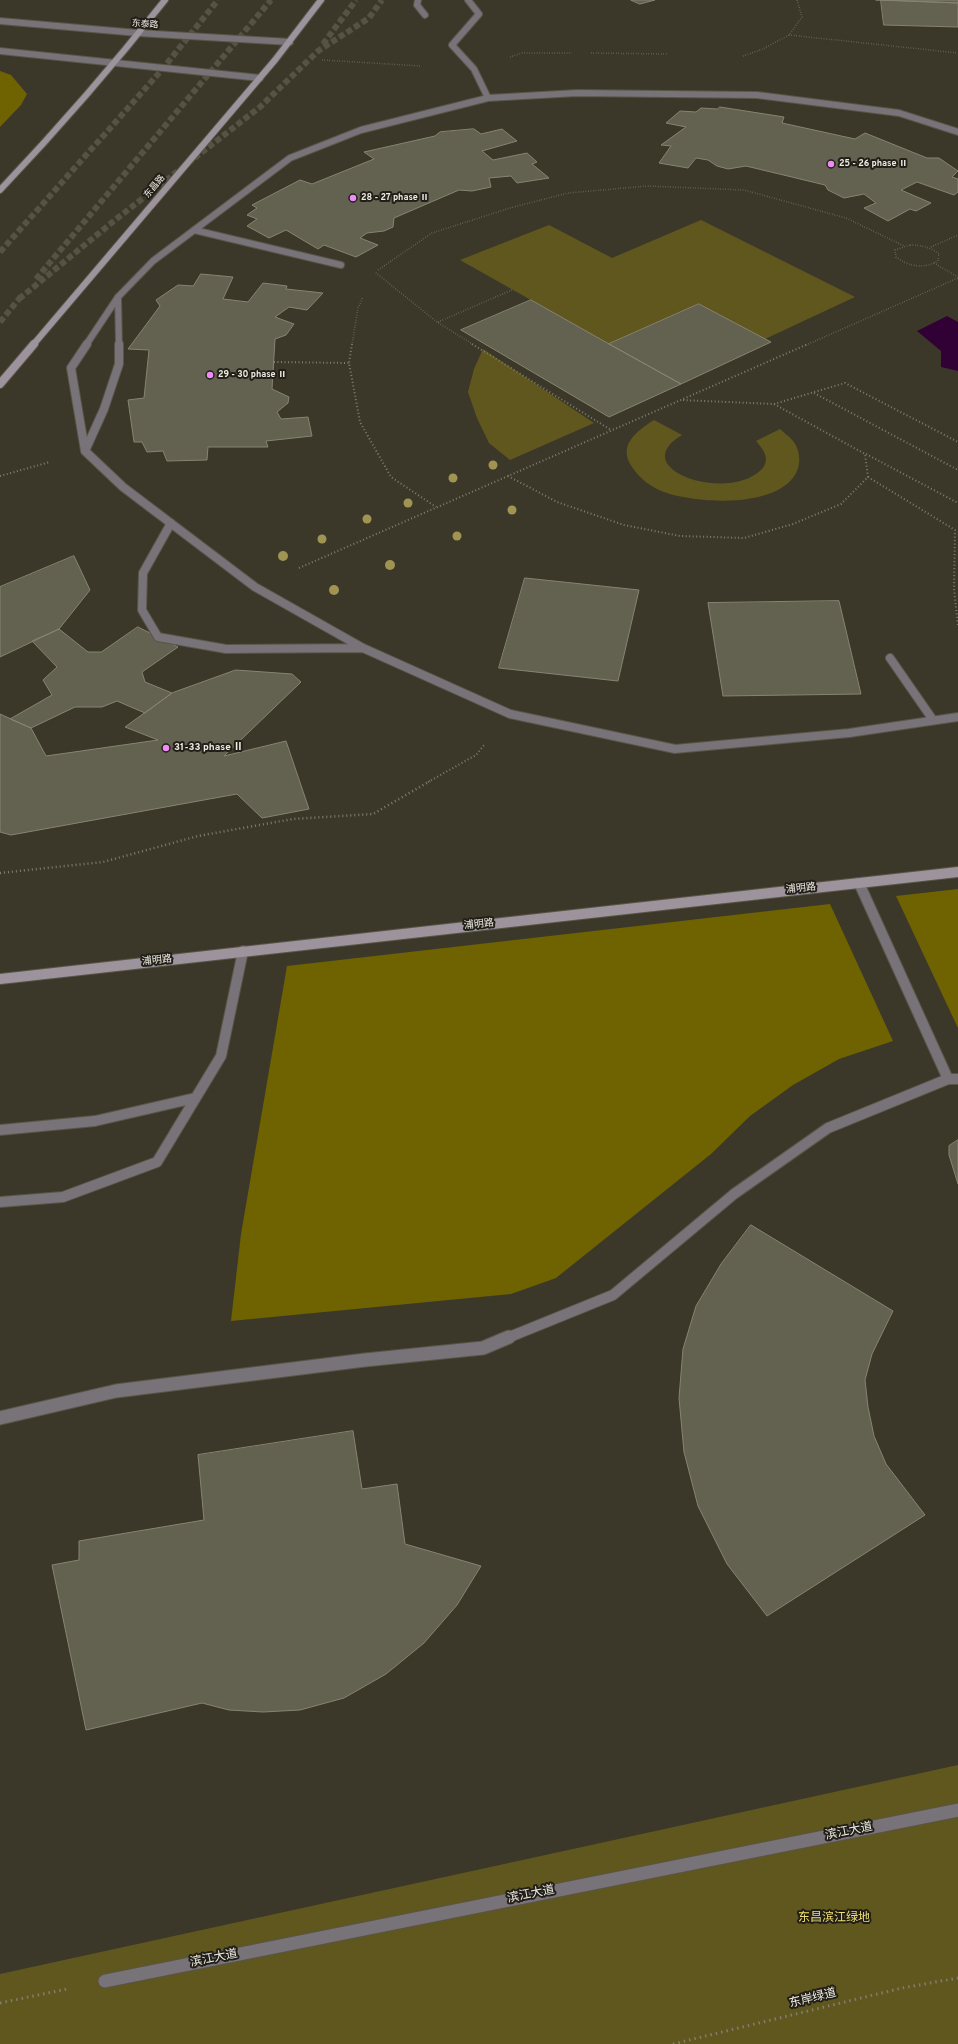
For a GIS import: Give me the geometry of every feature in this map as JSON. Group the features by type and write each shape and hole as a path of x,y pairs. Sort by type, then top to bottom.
{"main road":[{"path":"0,190 65,121 116,62 165,0"},
{"name":"东昌路","path":"0,384 260,78 290,42 321,0"},
{"name":"浦明路","path":"0,978 958,872"}],"street":[{"path":"418,0 417,5 425,15"},
{"path":"468,0 479,14 452,45 474,69 488,98"},
{"name":"东泰路","path":"0,21 138,34 290,42"},
{"path":"0,51 260,78"},
{"path":"958,132 898,113 756,94 577,93 488,98 360,130 290,158 153,261 118,297 71,368 85,451 123,487 255,587 363,648 510,714 675,749 849,733 958,717"},
{"path":"194,230 341,265"},
{"path":"85,451 104,409 119,364 118,297"},
{"path":"171,523 143,573 142,610 158,637 226,649 363,648"},
{"path":"890,658 933,720"},
{"path":"0,1418 116,1391 365,1360 483,1348 612,1296 734,1194 828,1128 953,1079 859,883"},
{"path":"0,1202 63,1197 157,1162 194,1098 221,1056 243,951"},
{"path":"0,1130 95,1121 194,1098"},
{"name":"滨江大道","path":"105,1981 958,1810"}],"path":[{"path":"797,0 802,17 789,35 958,52"},
{"path":"275,60 298,59 474,69"},
{"path":"372,279 375,272 432,233 510,208 568,193 647,186 744,190 846,218 904,246"},
{"path":"931,248 958,235"},
{"path":"934,263 940,257 939,254 931,248 917,245 904,246 895,250 896,257 900,261 913,265 934,263 958,277"},
{"path":"375,272 437,322 612,430"},
{"path":"255,587 958,277"},
{"path":"437,322 512,290"},
{"path":"365,293 358,308 349,363 360,422 391,477 436,507"},
{"path":"274,362 349,363"},
{"path":"680,400 774,404 845,383 958,442"},
{"path":"813,392 958,470"},
{"path":"774,404 958,503"},
{"path":"0,476 85,451"},
{"path":"865,454 868,478"},
{"path":"507,476 557,502 624,525 680,536 744,538 793,524 841,504 868,478"},
{"path":"868,478 955,530 954,589 958,626"},
{"path":"0,873 103,862 198,836 292,819 373,814 476,755 510,714"},
{"name":"东岸绿道","path":"673,2044 902,1988 958,1978"},
{"path":"0,2003 105,1981"}],"green space":[{"path":"701,220 855,297 765,339 699,304 609,344 460,260 549,225 612,258"},
{"path":"483,349 594,423 510,460 489,443 477,418 468,392 474,369"},
{"path":"654,420 682,435 668,448 666,459 673,470 687,478 706,482 726,483 746,479 761,470 766,463 764,451 756,441 780,429 795,443 799,455 799,464 792,479 778,490 759,497 714,501 672,494 657,489 646,482 634,470 628,459 628,445 631,439 641,429"},
{"name":"东昌滨江绿地","path":"958,1765 958,2044 0,2044 0,1974"}],"shaded area":[{"path":"0,71 11,75 27,94 21,105 0,127"},
{"path":"947,316 958,322 958,371 941,367 941,351 917,331"},
{"path":"958,889 958,1028 896,896"},
{"path":"830,904 893,1041 839,1059 793,1085 750,1116 711,1154 556,1278 511,1294 231,1321 241,1234 287,966"}],"building":[{"path":"631,0 655,0 640,4"},
{"path":"881,0 958,0 958,3"},
{"path":"881,0 958,3 958,27 884,25"},
{"name":"25 - 26 phase Ⅱ","path":"720,107 784,117 782,123 855,139 865,133 927,158 939,158 958,171 952,177 958,179 958,192 954,195 917,182 901,190 931,203 916,211 910,209 888,221 864,208 876,203 864,194 844,198 828,190 825,185 746,166 728,169 717,166 708,160 696,158 688,168 659,163 671,146 661,145 686,127 666,123 680,111 696,112 701,108 717,109"},
{"name":"28 - 27 phase Ⅱ","path":"474,129 481,134 502,129 517,141 482,151 493,160 527,153 537,162 532,164 549,178 517,183 511,176 489,178 491,187 472,191 459,190 394,218 393,227 384,231 367,233 360,238 378,245 356,257 324,245 318,249 286,230 269,238 247,226 257,219 247,215 257,208 252,205 300,180 312,184 374,159 364,152 435,136 440,132"},
{"name":"29 - 30 phase Ⅱ","path":"201,274 233,277 223,299 248,302 263,283 287,286 286,289 323,293 307,310 289,307 275,317 294,324 286,335 275,339 272,389 289,397 288,403 277,412 281,419 308,417 312,436 266,441 268,447 208,447 207,460 167,461 163,451 147,452 142,442 134,442 128,400 144,398 149,350 128,349 160,306 156,300 178,285 193,286"},
{"path":"531,300 681,384 609,417 461,330"},
{"path":"699,304 771,342 681,384 609,344"},
{"path":"74,556 90,590 59,629 0,657 0,587"},
{"path":"525,578 639,590 618,681 499,668"},
{"path":"839,601 861,694 723,696 708,603"},
{"path":"138,627 178,647 142,672 145,682 172,693 145,713 117,701 102,707 75,707 31,728 10,719 52,695 43,680 57,667 32,641 59,629 88,652 101,652"},
{"name":"31-33 phase Ⅱ","path":"236,670 292,674 301,682 224,756 286,741 309,809 262,818 237,794 11,835 0,832 0,714 31,728 46,756 158,740 125,727 172,693"},
{"path":"958,1140 958,1184 949,1155 949,1146"},
{"path":"751,1225 893,1311 872,1354 865,1380 868,1407 874,1436 886,1464 925,1515 767,1616 727,1564 698,1506 684,1452 679,1398 683,1349 696,1306 721,1264"},
{"path":"353,1431 362,1489 397,1484 405,1544 481,1566 457,1605 424,1643 386,1674 344,1698 300,1710 263,1712 229,1710 202,1703 86,1730 52,1565 79,1560 79,1541 204,1520 198,1455"}],"tunnel":[{"path":"0,252 160,72 218,0"},
{"path":"36,279 271,0"},
{"path":"323,44 356,0"},
{"path":"19,299 115,220 260,107 318,51 369,18 382,0"},
{"path":"0,322 23,294"}],"place":[{"name":"25 - 26 phase Ⅱ","path":"831,164"},
{"name":"28 - 27 phase Ⅱ","path":"353,198"},
{"name":"29 - 30 phase Ⅱ","path":"210,375"},
{"name":"31-33 phase Ⅱ","path":"166,748"}]}
